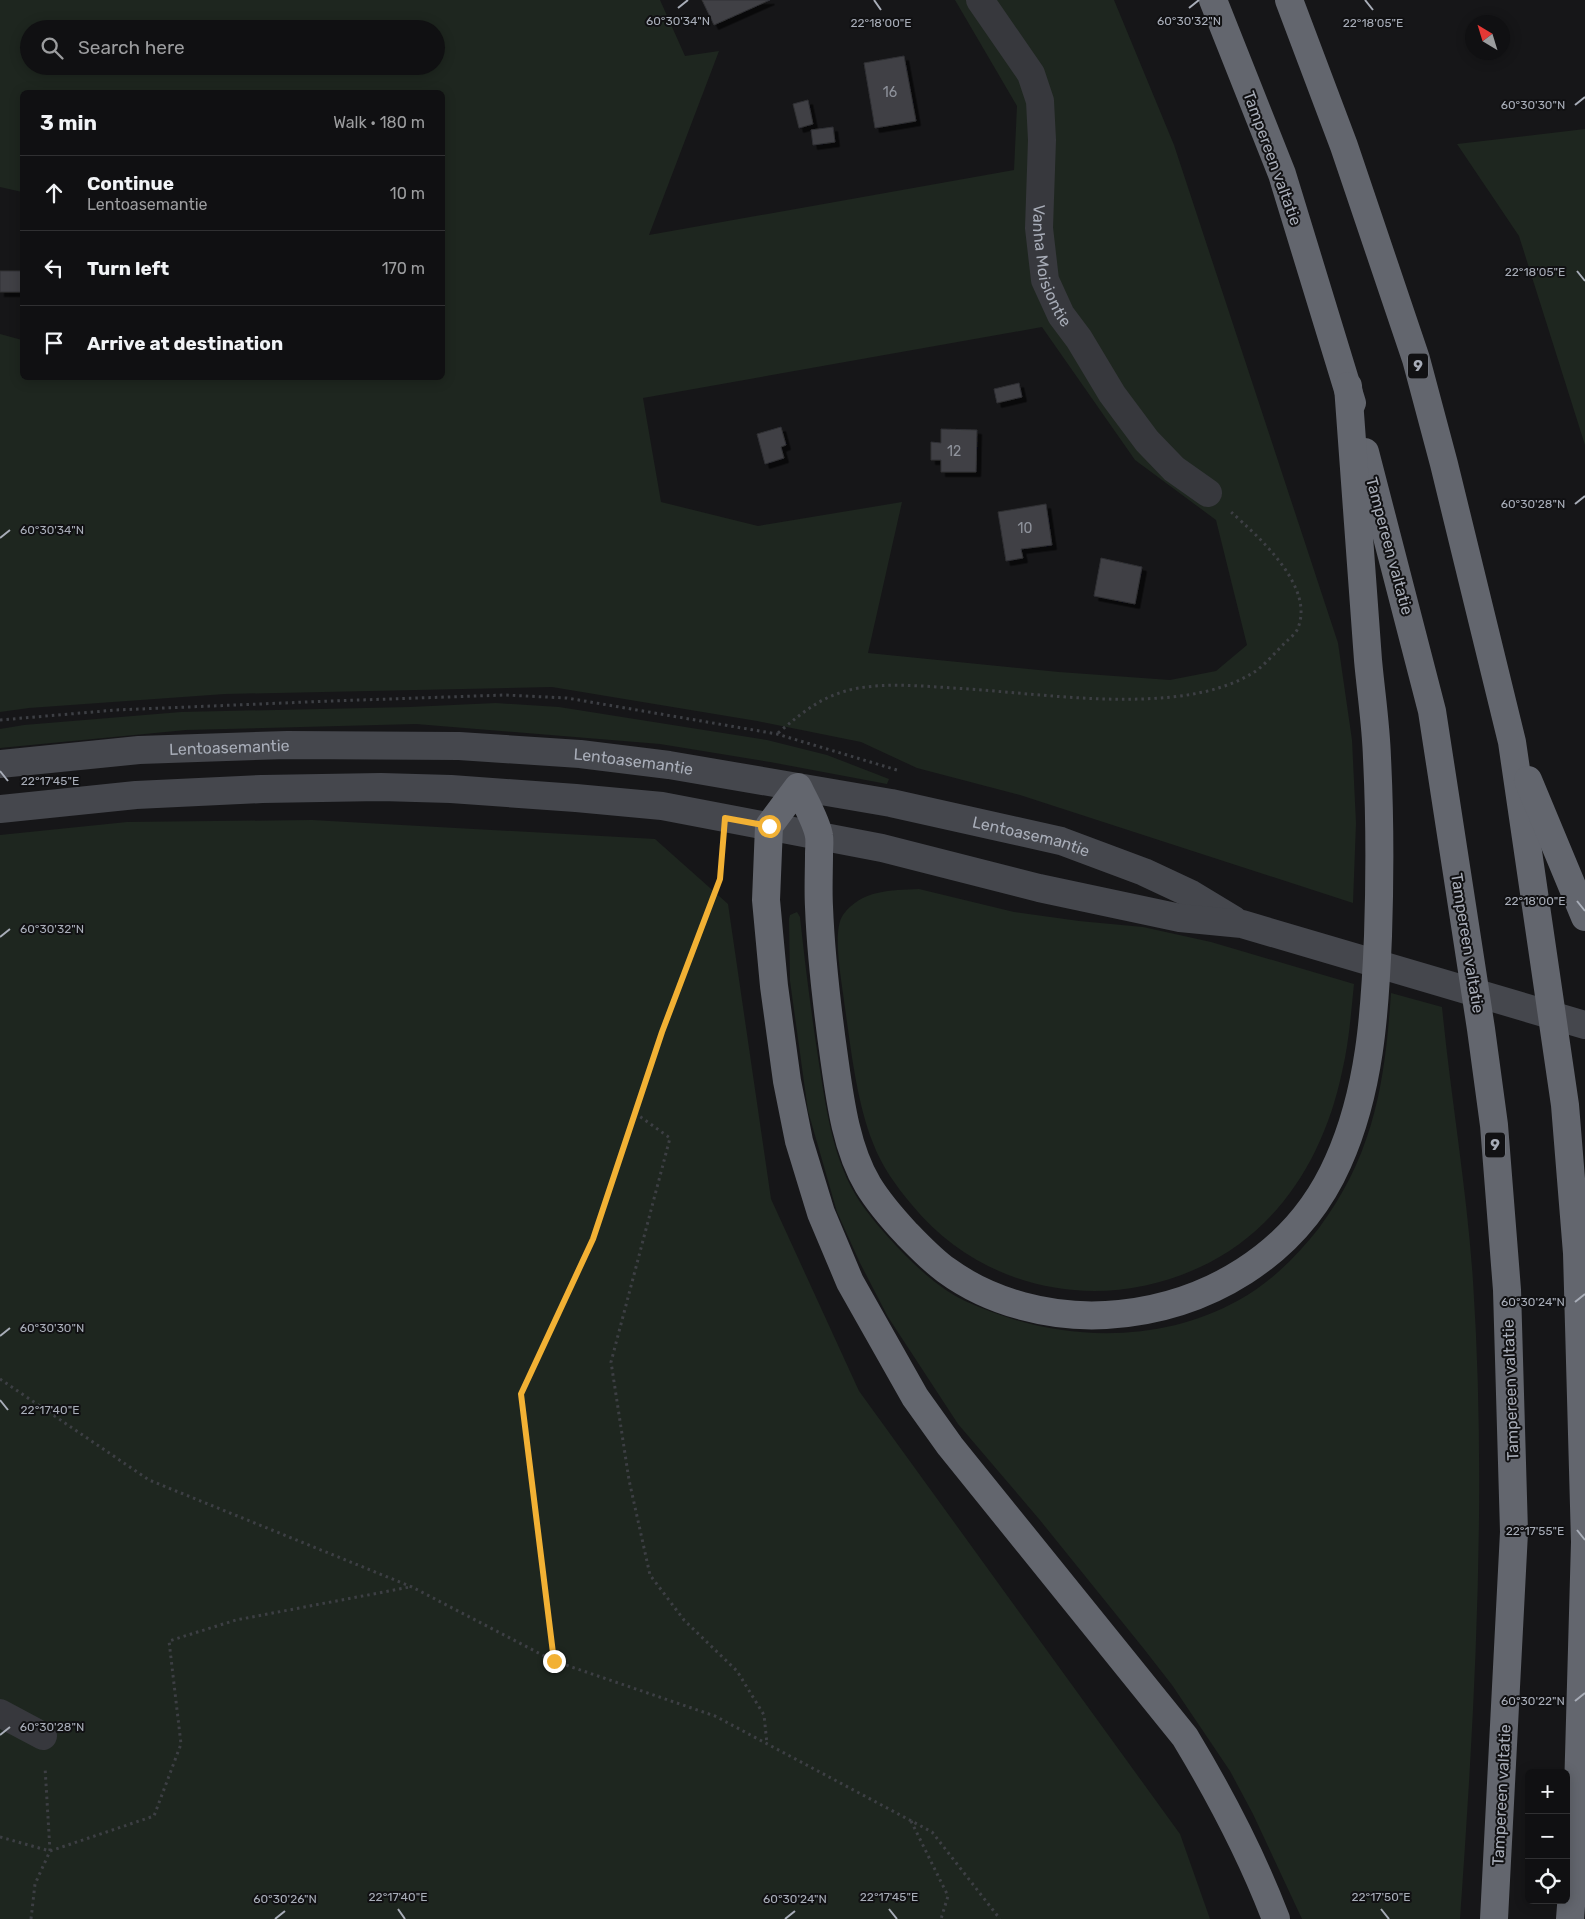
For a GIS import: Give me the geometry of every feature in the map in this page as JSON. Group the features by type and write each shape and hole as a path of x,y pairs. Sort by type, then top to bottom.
{"highway":[{"name":"Tampereen valtatie","path":"1212,0 1282,174 1348,386 1432,711 1480,1019 1494,1125 1507,1290 1514,1532 1494,1919"},
{"name":"9","path":"1290,0 1344,146 1416,359 1444,464 1512,742 1565,1105 1577,1253 1585,1542 1577,1827 1570,1919"},
{"path":"798,787 819,836 819,905 826,1001 838,1084 853,1155 864,1179 875,1196 920,1248 946,1270 993,1296 1022,1306 1052,1312 1105,1315 1138,1311 1200,1294 1228,1282 1250,1269 1292,1232 1310,1211 1326,1186 1339,1160 1362,1088 1369,1053 1376,994 1379,849 1377,753 1348,386"},
{"path":"1512,742 1585,917"},
{"path":"798,787 769,826 766,900 774,986 787,1081 799,1141 818,1204 850,1282 915,1397 950,1446 1185,1737 1229,1815 1276,1919"}],"main road":[{"name":"Lentoasemantie","path":"0,764 138,750 287,745 460,746 580,754 669,765 891,802 1061,841 1152,876 1191,894 1242,924"},
{"name":"Lentoasemantie","path":"0,809 136,795 262,789 381,787 451,789 662,806 882,848 1039,888 1180,918 1242,924 1585,1026"}],"street":[{"name":"Vanha Moisiontie","path":"980,0 1031,74 1040,101 1042,140 1039,228 1045,280 1061,315 1079,339 1112,394 1147,441 1174,469 1208,493"},
{"path":"0,1713 43,1736"}],"path":[{"path":"777,734 809,707 839,692 860,688 923,686 1124,700 1190,696 1252,674 1297,631 1300,607 1297,592 1290,576 1273,552 1243,522 1208,493"},
{"path":"554,1661 521,1394 593,1239 662,1032 720,879 725,818"},
{"path":"635,1113 670,1138 611,1362 629,1480 650,1576 684,1620 737,1671 764,1715 767,1744"},
{"path":"0,1379 149,1480 412,1587 554,1661 715,1716 911,1820 932,1832 1000,1919"},
{"path":"0,1837 50,1851 154,1816 181,1744 170,1641 236,1620 412,1587"},
{"path":"31,1919 35,1884 50,1851 43,1736"},
{"path":"911,1820 948,1896 941,1919"}],"shaded area":[{"path":"0,0 660,0 685,56 719,51 649,235 1014,170 1017,106 955,0 1114,0 1174,145 1338,643 1352,740 1356,823 1353,903 1020,795 917,768 861,742 757,721 552,687 225,694 29,708 0,712 0,334 20,339 20,380 445,380 445,90 20,90 20,192 0,187","holes":["1042,327 1135,460 1216,520 1247,645 1216,671 1170,680 1059,672 868,653 902,502 758,526 661,502 643,398"]},
{"path":"1585,129 1585,445 1519,236 1457,144"},
{"path":"496,703 559,707 767,740 827,755 889,779 887,784 660,744 416,724 186,730 0,748 0,729 24,725 181,712 410,707"},
{"path":"312,820 655,839 728,904 771,1199 859,1391 1180,1834 1210,1919 0,1919 0,835 127,822"},
{"path":"919,889 1014,912 1143,927 1211,942 1354,984 1350,1028 1334,1103 1310,1162 1274,1213 1252,1234 1226,1253 1198,1268 1160,1282 1121,1290 1082,1291 1044,1286 1007,1274 972,1257 940,1234 912,1205 895,1183 880,1159 867,1127 852,1059 838,946 840,923 843,915 850,907 877,893"},
{"path":"797,912 800,917 827,1114 843,1168 860,1202 896,1246 918,1268 951,1293 992,1312 1022,1322 1053,1329 1117,1333 1149,1330 1180,1324 1210,1314 1239,1300 1272,1277 1302,1249 1319,1228 1353,1173 1364,1145 1380,1087 1391,993 1442,1007 1463,1179 1473,1281 1479,1441 1479,1521 1474,1680 1460,1919 1302,1919 1253,1814 1230,1771 1172,1685 1039,1519 958,1424 888,1317 860,1263 837,1212 808,1111 790,981 789,919 790,915"}],"building":[{"path":"702,0 770,0 714,25"},
{"path":"904,56 916,121 875,128 864,63"},
{"path":"808,100 813,124 799,128 793,104"},
{"path":"833,127 835,142 813,145 811,130"},
{"path":"0,271 20,271 20,292 0,292"},
{"path":"1019,383 1022,397 997,403 994,389"},
{"path":"781,427 786,445 781,447 784,458 765,464 757,434"},
{"path":"941,429 977,430 976,472 941,472 941,460 931,460 931,442 941,443"},
{"path":"1046,504 1052,545 1021,549 1023,558 1006,561 998,512"},
{"path":"1101,558 1142,567 1135,604 1094,596"}],"route":[{"path":"554,1661 521,1394 593,1239 662,1032 720,879 725,818 769,826"}]}
